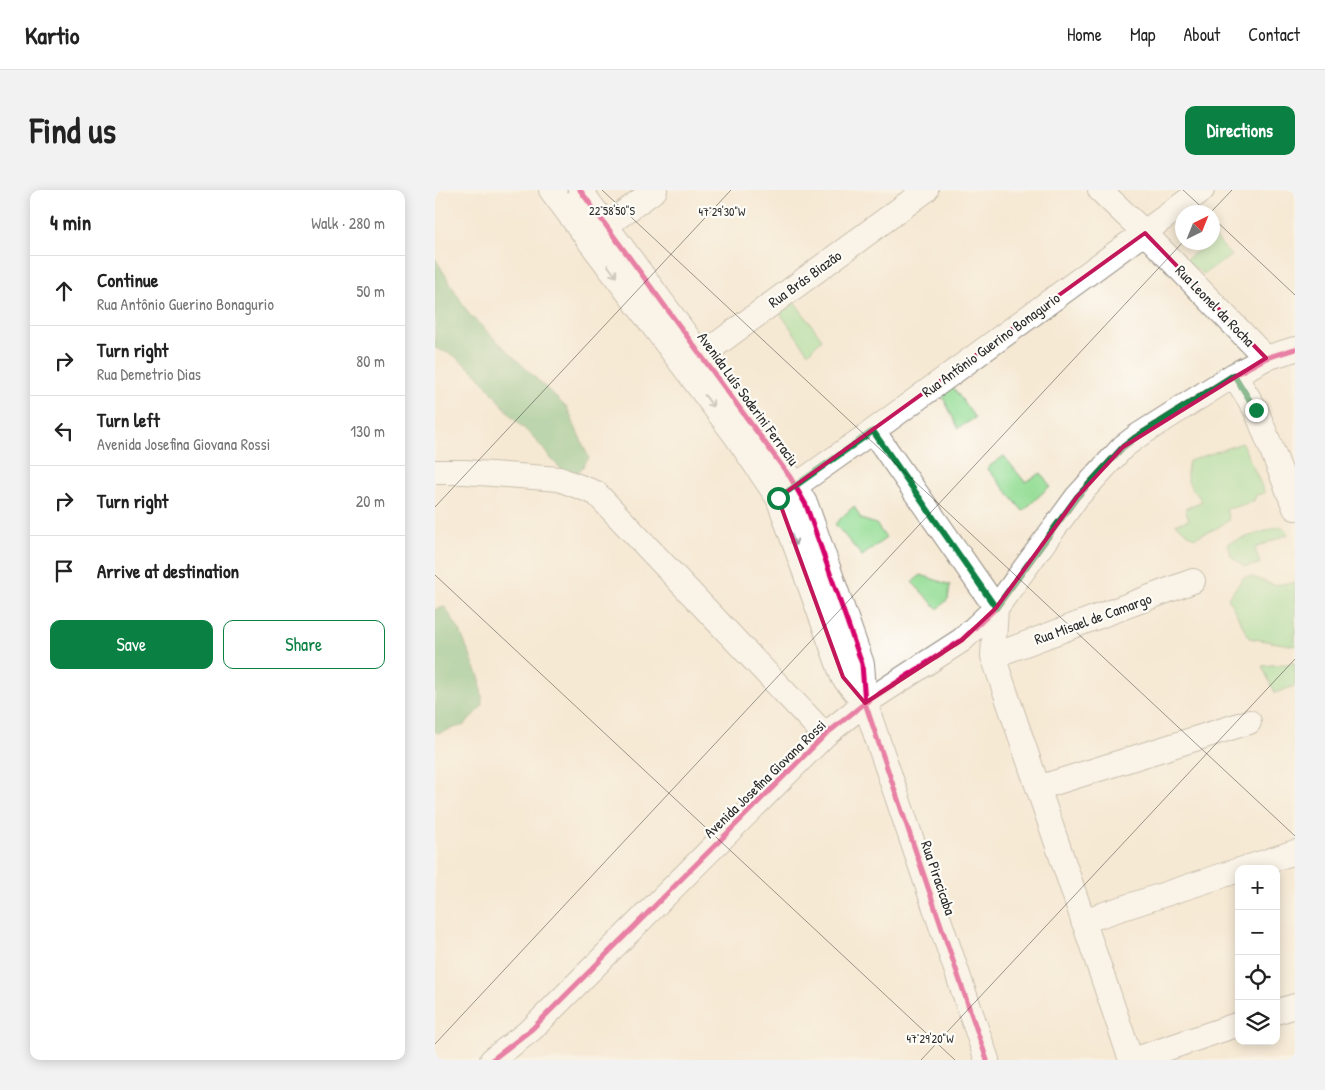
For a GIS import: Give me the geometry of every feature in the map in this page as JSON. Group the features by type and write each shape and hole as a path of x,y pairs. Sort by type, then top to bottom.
{"street":[{"path":"551,190 597,232 693,362 736,436 787,492 843,677 865,703"},
{"path":"580,190 597,232"},
{"path":"597,232 655,190"},
{"name":"Rua Brás Biazão","path":"693,362 925,190"},
{"name":"Rua Leonel da Rocha","path":"1100,190 1145,233 1266,358"},
{"name":"Rua Antônio Guerino Bonagurio","path":"787,492 1202,190"},
{"name":"Avenida Josefina Giovana Rossi","path":"492,1060 532,1028 825,735 865,703 962,640 996,608 1077,497 1123,447 1234,375 1266,358 1295,349"},
{"path":"1234,375 1256,410 1295,508"},
{"path":"873,431 996,608 993,656 1132,1060 1235,1025"},
{"path":"435,472 465,472 559,479 596,493 825,735"},
{"name":"Rua Misael de Camargo","path":"993,656 1193,581"},
{"name":"Rua Piracicaba","path":"865,703 987,1060"},
{"path":"1038,788 1249,722"},
{"path":"1255,865 1295,852"},
{"path":"1083,921 1235,871"},
{"path":"1280,1011 1295,1006"}],"highlighted area":[{"path":"1145,233 1266,358 1123,447 1077,497 996,608 962,640 865,703 843,677 778,498"}],"green space":[{"path":"1220,243 1231,256 1203,274 1185,260 1200,250 1220,250"},
{"path":"435,258 469,314 567,408 589,458 573,480 514,419 477,374 453,355 435,348"},
{"path":"791,297 822,339 808,353 777,309"},
{"path":"950,383 975,418 958,428 941,393"},
{"path":"1242,443 1265,493 1256,495 1254,501 1226,509 1229,520 1217,528 1194,538 1175,524 1189,520 1185,509 1202,501 1189,483 1187,468 1189,461"},
{"path":"1004,456 1025,482 1041,473 1050,486 1023,511 987,468"},
{"path":"854,506 861,519 876,524 886,538 862,556 835,524"},
{"path":"1281,526 1289,534 1255,548 1260,564 1245,567 1231,556 1228,543"},
{"path":"921,575 950,585 948,599 938,609 912,582"},
{"path":"1244,577 1253,577 1273,585 1295,582 1295,646 1249,638 1228,598"},
{"path":"445,607 460,631 480,679 483,705 464,725 438,733 435,732 435,609"},
{"path":"1295,663 1295,686 1275,693 1262,666"}],"cycle path":[{"name":"Avenida Luís Soderini Ferraciu","path":"580,190 790,477 806,505 862,664 865,703 987,1060"},
{"path":"492,1060 532,1029 825,735 865,703 962,640 996,608 1077,497 1123,447 1234,375 1266,358 1295,349"}],"route":[{"path":"778,498 873,431 996,608 1077,497 1123,447 1136,437 1234,375 1256,410"}]}
